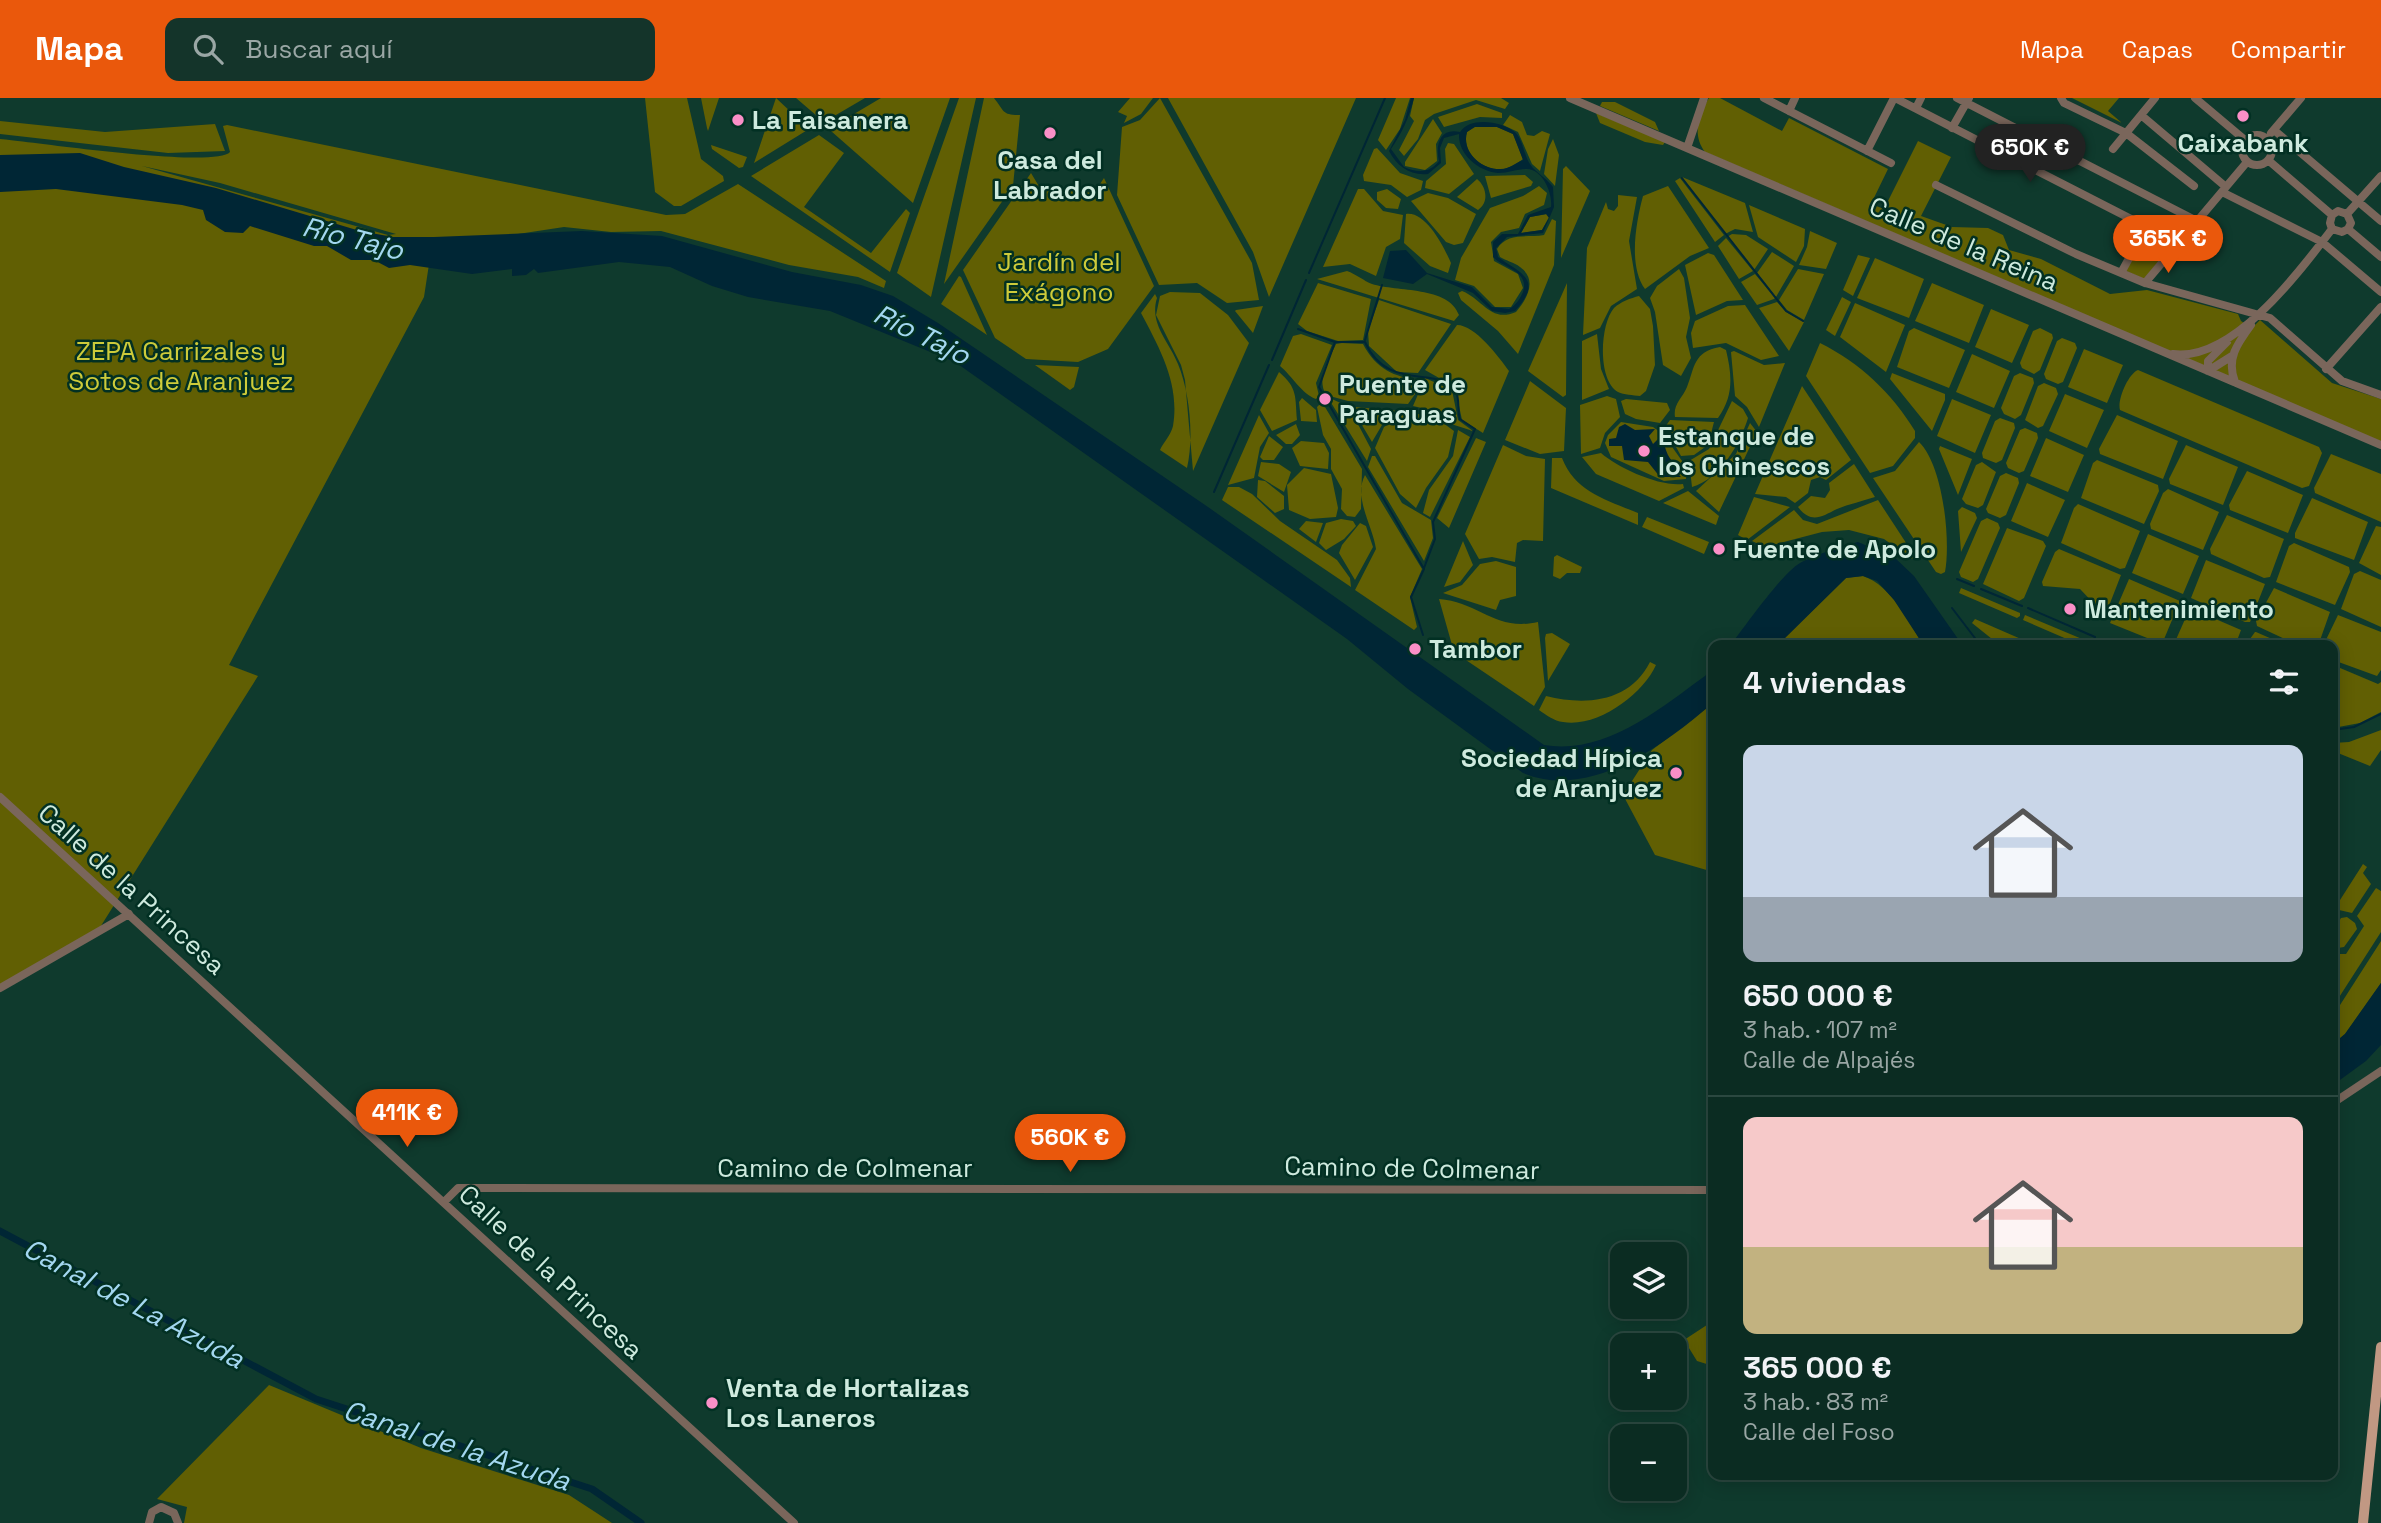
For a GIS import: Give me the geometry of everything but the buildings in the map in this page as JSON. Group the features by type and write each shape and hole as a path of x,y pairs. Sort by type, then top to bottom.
{"main road":[{"path":"2363,1523 2381,1348"}],"street":[{"name":"Calle de la Reina","path":"1570,98 2381,445"},
{"path":"1687,148 1704,98"},
{"path":"1764,98 1891,163"},
{"path":"1789,111 1795,98"},
{"path":"1867,151 1895,98 2178,243"},
{"path":"1916,108 1921,98"},
{"path":"1956,98 1967,100 2021,131 2197,221"},
{"path":"2061,98 2064,103 2126,133 2194,186"},
{"path":"2113,149 2155,98"},
{"path":"2195,98 2245,140"},
{"path":"2267,138 2301,98"},
{"path":"1952,128 1967,100"},
{"path":"2141,115 2224,190 2322,242 2381,292"},
{"path":"2274,130 2381,221"},
{"path":"2008,156 2021,131"},
{"path":"2247,162 2242,149 2245,140 2253,135 2267,138 2272,147 2268,160"},
{"path":"2247,162 2256,165 2268,160"},
{"path":"2268,160 2332,215"},
{"path":"2145,283 2247,162"},
{"path":"2347,214 2381,176"},
{"path":"1936,185 2145,283 2270,318 2342,381 2381,395"},
{"path":"2338,211 2347,214 2351,223 2348,229 2339,232 2332,229 2332,215 2338,211"},
{"path":"2121,273 2146,227"},
{"path":"2208,371 2208,362 2259,313 2332,229"},
{"path":"2348,229 2381,257"},
{"path":"2326,369 2381,307"},
{"path":"2208,371 2232,356 2259,313"},
{"path":"2169,354 2197,351 2232,337"},
{"path":"2232,356 2231,370 2235,382"},
{"name":"Calle de la Princesa","path":"0,797 794,1523"},
{"path":"0,988 129,914"},
{"path":"2338,1101 2381,1071"},
{"name":"Camino de Colmenar","path":"444,1202 458,1188 1708,1191"},
{"path":"149,1523 152,1512 161,1507 174,1513 178,1523"}],"green space":[{"path":"645,98 687,98 701,159 723,176 724,181 681,206 674,206 655,192"},
{"path":"701,98 719,98 708,131 707,128"},
{"path":"776,98 809,129 754,163"},
{"path":"796,98 865,98 824,122"},
{"path":"881,98 950,98 913,203 831,131 832,127"},
{"path":"959,98 976,98 931,297 897,273"},
{"path":"984,98 994,98 1002,110 1020,115 1013,186 944,284"},
{"path":"1130,98 1153,98 1141,114 1124,123 1127,116 1118,112"},
{"path":"1160,98 1252,263 1259,300 1227,303 1197,283 1159,285 1117,195 1122,127 1140,120"},
{"path":"1168,98 1356,98 1269,297 1253,252"},
{"path":"1396,98 1410,98 1400,129 1386,150 1378,140"},
{"path":"1414,98 1501,98 1509,103 1505,109 1476,100 1434,114 1425,120 1418,139 1404,156 1399,150 1414,121 1410,116"},
{"path":"1709,98 1720,98 1782,131 1789,118 1888,169 1871,204 1884,209 1918,141 1951,157 1921,216 1952,227 1988,228 2003,235 2009,250 2041,259 2110,294 2147,290 2238,314 2241,321 2252,328 2260,320 2332,383 2381,399 2381,442 1705,152 1699,139 1698,125"},
{"path":"2072,98 2119,98 2108,111 2122,123"},
{"path":"1602,102 1615,102 1655,122 1659,131 1600,106"},
{"path":"1477,104 1502,113 1502,118 1480,117 1444,127 1438,117"},
{"path":"1596,113 1665,142 1663,145 1645,142 1600,123"},
{"path":"1510,115 1522,122 1527,135 1534,136 1542,131 1550,134 1540,171 1532,164 1518,132 1503,125"},
{"path":"1433,119 1442,133 1436,144 1437,161 1425,170 1405,166 1405,162"},
{"path":"0,121 105,132 215,124 225,151 168,153 0,134"},
{"name":"ZEPA Carrizales y Sotos de Aranjuez","path":"223,126 666,215 685,214 738,184 886,281 884,288 858,277 789,265 661,231 611,232 564,227 505,236 433,238 424,297 229,665 258,676 99,929 0,988 0,139 193,158 230,152","holes":["142,166 220,183 396,234 388,235"]},
{"path":"1475,126 1497,127 1513,134 1523,159 1504,169 1489,167 1475,160 1466,140 1467,132"},
{"path":"819,135 844,153 804,207 871,253 906,209 910,213 890,272 751,176"},
{"path":"1553,139 1559,155 1555,186 1544,174 1548,149"},
{"path":"1448,143 1454,144 1474,174 1449,194 1425,188 1426,181 1446,164 1445,149"},
{"path":"711,145 747,157 743,167 739,168 712,149"},
{"path":"1377,148 1400,173 1423,181 1421,190 1407,197 1391,185 1364,181 1363,175 1374,149"},
{"path":"1566,166 1590,191 1561,258 1563,169"},
{"name":"Jardín del Exágono","path":"1031,173 1040,188 1094,193 1104,178 1154,286 1108,349 1078,362 1026,359 995,338 963,270"},
{"path":"1525,175 1533,182 1531,186 1491,198 1485,176"},
{"path":"1682,177 1745,203 1753,232 1735,229 1725,234"},
{"path":"1680,178 1724,235 1715,242 1675,181"},
{"path":"1477,179 1483,186 1485,195 1484,203 1478,210 1457,197"},
{"path":"1539,186 1547,193 1544,205 1525,214 1519,228 1501,232 1491,242 1494,261 1518,274 1523,288 1511,307 1495,307 1474,286 1455,280 1461,258 1490,208 1523,196"},
{"path":"1668,186 1709,248 1690,256 1645,289 1635,256 1640,207 1643,196"},
{"path":"1358,189 1364,189 1383,211 1403,215 1400,239 1386,247 1376,276 1350,264 1323,267"},
{"path":"1387,189 1401,199 1398,209 1386,208 1377,200 1377,192"},
{"path":"1428,193 1448,198 1476,214 1463,243 1454,245 1446,242 1411,201"},
{"path":"1618,195 1637,197 1629,241 1637,289 1611,306 1600,328 1583,335 1587,248 1606,202 1608,209 1614,211 1618,206"},
{"path":"1749,205 1805,229 1804,246 1796,262 1758,237"},
{"path":"1406,214 1420,218 1433,231 1451,263 1448,273 1430,266 1404,243"},
{"path":"1547,214 1549,217 1542,230 1521,233 1530,217"},
{"path":"1552,219 1556,221 1554,265 1518,354 1498,331 1461,300 1458,293 1462,291 1493,312 1507,315 1516,312 1529,290 1529,278 1518,265 1500,257 1497,249 1512,238 1544,235"},
{"path":"1810,231 1837,243 1826,269 1799,265"},
{"path":"2146,232 2172,245 2144,279 2126,271"},
{"path":"1732,234 1746,235 1768,249 1754,270 1727,237"},
{"path":"1726,238 1753,271 1739,279 1718,246"},
{"path":"1772,252 1794,266 1776,297 1757,273"},
{"path":"1708,253 1714,255 1743,300 1727,301 1696,315 1685,265"},
{"path":"1858,255 1870,258 1853,296 1843,290"},
{"path":"1875,258 1924,279 1909,318 1857,298"},
{"path":"1679,269 1684,278 1690,318 1686,337 1691,358 1681,376 1663,365 1655,312 1650,298 1657,286"},
{"path":"1798,269 1824,274 1804,320 1787,310 1779,300"},
{"path":"1347,271 1372,284 1445,299 1459,315 1454,321 1317,279"},
{"path":"1755,274 1774,299 1757,305 1741,282"},
{"path":"959,276 961,277 987,335 941,304"},
{"path":"1318,283 1371,299 1363,340 1338,341 1307,331 1298,324"},
{"path":"1567,283 1566,395 1563,397 1528,371"},
{"path":"1932,283 1984,305 1969,343 1915,321"},
{"path":"1170,292 1200,293 1228,315 1249,343 1193,471 1185,380 1181,365 1156,315 1160,296"},
{"path":"1155,294 1158,324 1178,364 1188,402 1190,443 1187,468 1160,450 1173,426 1174,396 1167,367 1141,313"},
{"path":"1639,296 1650,309 1655,365 1646,391 1640,396 1620,393 1611,386 1603,352 1606,326 1614,308"},
{"path":"1842,297 1851,302 1835,336 1826,330"},
{"path":"1379,300 1451,324 1418,373 1397,372 1369,346 1368,331"},
{"path":"1777,302 1786,312 1804,322 1789,351 1759,308"},
{"path":"1855,303 1905,325 1886,372 1840,337"},
{"path":"1745,305 1779,356 1761,360 1726,343 1693,348 1691,333 1695,321 1728,306"},
{"path":"1263,306 1253,333 1235,311"},
{"path":"1991,309 2029,325 2012,363 1975,347"},
{"path":"1457,325 1464,326 1479,336 1509,371 1483,433 1462,420 1455,387 1425,370"},
{"path":"1914,328 1965,350 1949,388 1897,367 1909,331"},
{"path":"2040,328 2052,334 2053,338 2040,370 2034,374 2022,368 2020,363 2033,331"},
{"path":"1301,334 1332,345 1316,383 1319,396 1316,399 1280,366 1293,336"},
{"path":"1597,334 1601,369 1609,389 1582,400 1582,341"},
{"path":"2062,338 2075,343 2077,348 2063,382 2058,384 2046,379 2044,374 2057,341"},
{"path":"1820,343 1874,380 1896,404 1915,431 1915,438 1893,466 1870,473 1806,376"},
{"path":"1336,344 1363,344 1380,366 1402,377 1420,380 1420,387 1408,404 1348,401 1326,395 1322,382 1325,369"},
{"path":"1720,347 1726,350 1730,385 1727,402 1718,418 1675,417 1677,405 1696,361 1711,349"},
{"path":"2084,349 2123,365 2107,403 2068,387"},
{"path":"1731,352 1764,365 1785,363 1759,427 1747,407 1735,396"},
{"path":"1972,354 2010,371 1994,408 1956,392"},
{"path":"1035,365 1079,367 1074,387 1070,390"},
{"path":"2138,370 2319,447 2322,453 2309,486 2302,488 2120,410 2124,388"},
{"path":"1279,372 1293,388 1297,420 1272,431 1260,410"},
{"path":"1892,373 1945,394 1932,431 1890,379"},
{"path":"2020,373 2033,378 2034,383 2021,415 2015,419 2004,414 2001,408 2014,376"},
{"path":"1425,378 1452,390 1458,420 1473,431 1448,423 1435,411 1413,406"},
{"path":"1530,381 1566,408 1564,451 1540,454 1505,440"},
{"path":"2044,383 2056,388 2058,394 2043,426 2038,428 2025,420 2038,386"},
{"path":"1802,386 1851,460 1826,480 1820,477 1811,480 1808,493 1795,503 1786,497 1755,494"},
{"path":"2065,394 2104,410 2087,448 2049,431"},
{"path":"1607,396 1616,399 1620,417 1605,433 1600,448 1581,454 1580,405"},
{"path":"1302,398 1316,410 1317,422 1301,421 1299,402"},
{"path":"1332,399 1349,407 1371,449 1367,461 1330,401"},
{"path":"1626,399 1667,403 1670,410 1660,423 1636,419 1625,414 1621,401"},
{"path":"1952,399 1991,415 1975,453 1937,436"},
{"path":"1732,401 1743,409 1748,418 1740,439 1720,469 1692,487 1689,461 1709,449"},
{"path":"1322,402 1362,469 1361,509 1355,517 1347,516 1341,509 1342,489 1331,469 1331,449 1323,435 1317,407"},
{"path":"1355,407 1401,413 1382,425 1372,442 1353,410"},
{"path":"1407,412 1435,417 1454,431 1448,457 1426,488 1416,508 1400,494 1375,448 1384,427"},
{"path":"1259,415 1269,433 1260,447 1254,478 1228,485"},
{"path":"2117,415 2178,441 2163,479 2100,454 2099,449"},
{"path":"2000,418 2014,423 2015,428 2002,460 1996,463 1983,458 1982,453 1995,421"},
{"path":"1670,420 1714,422 1708,445 1694,455 1681,456 1665,427"},
{"path":"1621,422 1653,427 1663,434 1687,468 1686,479 1664,481 1611,457 1605,443 1608,435"},
{"path":"1750,423 1757,432 1719,512 1696,491 1736,454"},
{"path":"1296,424 1300,435 1292,444 1286,444 1276,435"},
{"path":"2025,428 2037,433 2038,438 2024,471 2019,473 2008,468 2006,463 2020,430"},
{"path":"1458,430 1470,437 1430,517 1423,513 1429,490 1453,456"},
{"path":"1269,436 1283,447 1274,460 1263,460 1260,457"},
{"path":"1476,438 1486,442 1449,528 1437,518"},
{"path":"2046,438 2084,455 2068,492 2030,476"},
{"path":"1301,441 1324,443 1329,453 1328,469 1300,466 1292,448"},
{"path":"1919,442 1934,468 1943,504 1947,558 1945,572 1941,574 1936,572 1873,478 1895,471"},
{"path":"1503,445 1526,456 1545,459 1543,541 1523,540 1517,543 1515,562 1492,557 1479,559 1465,534"},
{"path":"2186,445 2238,467 2223,505 2170,484 2169,479"},
{"path":"1940,446 1972,459 1958,495 1939,449"},
{"path":"1601,453 1640,475 1663,483 1683,484 1684,488 1659,501 1596,474 1582,457"},
{"path":"2331,454 2381,474 2381,522 2315,493 2314,488"},
{"path":"1372,456 1375,456 1402,503 1431,520 1433,538 1424,561 1368,467"},
{"path":"1552,458 1562,458 1575,479 1593,493 1638,513 1638,525 1551,488"},
{"path":"2097,460 2158,485 2159,491 2144,524 2081,498 2093,463"},
{"path":"1261,462 1279,464 1291,472 1284,492 1258,476"},
{"path":"1982,462 1996,472 1983,505 1978,508 1966,504 1962,499 1976,465"},
{"path":"1854,464 1875,497 1816,517 1807,516 1798,507 1811,496 1825,498 1830,490 1829,483"},
{"path":"1304,468 1331,474 1338,508 1336,517 1310,519 1289,510 1287,485"},
{"path":"2247,471 2303,495 2288,533 2230,510 2229,505"},
{"path":"2006,473 2018,478 2019,483 2006,515 2000,518 1988,513 1986,509 2000,476"},
{"path":"1365,475 1422,569 1410,597 1417,627 1414,630 1355,590 1376,549 1362,502"},
{"path":"1258,480 1265,481 1284,496 1284,509 1275,513 1257,497"},
{"path":"2027,483 2065,500 2048,537 2011,521"},
{"path":"1228,487 1239,487 1252,494 1280,521 1337,560 1350,578 1351,587 1222,500"},
{"path":"2168,489 2219,512 2203,550 2151,529 2150,524 2163,493"},
{"path":"1688,491 1719,516 1716,525 1663,503"},
{"path":"1754,497 1790,507 1747,540 1738,535"},
{"path":"2312,498 2368,522 2354,560 2295,538"},
{"path":"1878,500 1914,555 1912,559 1884,539 1849,530 1822,532 1765,547 1752,541 1794,510 1803,520 1817,524"},
{"path":"2078,504 2140,531 2125,568 2120,569 2061,543"},
{"path":"1962,507 1975,513 1977,518 1961,552 1958,511"},
{"path":"2227,515 2284,539 2270,577 2264,578 2211,554 2210,549"},
{"path":"1647,517 1709,542 1704,554 1642,527"},
{"path":"1987,518 1998,523 2000,528 1978,579 1973,582 1961,577 1959,572 1981,521"},
{"path":"1341,519 1353,521 1356,526 1344,539 1326,550 1319,543 1326,523"},
{"path":"1306,521 1323,523 1316,542 1299,529"},
{"path":"1360,523 1366,526 1373,547 1355,580 1339,553 1342,545"},
{"path":"2376,526 2381,527 2381,575 2359,563"},
{"path":"2007,528 2043,541 2046,546 2024,598 2019,601 1983,584"},
{"path":"2148,534 2199,556 2183,594 2132,573"},
{"path":"1463,541 1473,565 1460,582 1444,587"},
{"path":"2294,543 2349,567 2350,572 2335,605 2276,582 2289,546"},
{"path":"2059,549 2121,575 2107,611 2101,611 2080,589 2043,586 2042,582 2055,552"},
{"path":"1557,555 1582,567 1580,573 1567,573 1560,579 1553,576 1554,557"},
{"path":"2206,560 2265,584 2250,622 2191,598"},
{"path":"1496,561 1516,567 1516,596 1500,600 1496,610 1443,593 1462,585 1480,564"},
{"path":"2360,571 2381,580 2381,627 2341,609 2354,574"},
{"path":"1863,576 1883,588 1920,640 1782,640 1846,578"},
{"path":"2129,579 2180,601 2164,640 2152,640 2110,623"},
{"path":"1961,588 2020,613 2020,616 2017,618 1959,593"},
{"path":"2274,588 2330,612 2320,640 2287,640 2257,626 2256,621"},
{"path":"1439,599 1465,605 1510,623 1538,622 1545,687 1534,706 1454,652"},
{"path":"2190,608 2241,630 2237,640 2176,640"},
{"path":"2025,615 2084,640 2069,640 2023,620"},
{"path":"2338,615 2381,632 2381,670 2377,676 2338,662 2338,640 2326,640"},
{"path":"1975,619 2021,639 1993,640 1972,623"},
{"path":"2256,632 2274,640 2249,640"},
{"path":"1552,633 1570,644 1548,681 1545,638 1546,634"},
{"path":"1650,662 1656,665 1641,687 1618,707 1604,714 1590,720 1563,722 1539,710 1546,696 1576,701 1606,698 1619,693 1631,686"},
{"path":"2338,667 2378,684 2381,682 2381,712 2360,723 2338,727"},
{"name":"Sociedad Hípica de Aranjuez","path":"1708,707 1708,870 1655,855 1623,795 1652,750"},
{"path":"2381,730 2381,750 2370,766 2338,753 2338,743 2349,742"},
{"path":"2363,864 2367,867 2363,873 2371,884 2352,913 2338,912 2338,903"},
{"path":"2376,888 2381,891 2381,932 2338,999 2338,954 2346,954 2364,926 2357,916"},
{"path":"2347,917 2355,923 2357,929 2344,947 2338,948 2338,923 2341,918"},
{"path":"2381,941 2381,983 2338,1040 2338,1008"},
{"path":"1708,1324 1708,1364 1697,1361 1687,1345 1687,1338"},
{"path":"269,1385 421,1448 569,1495 612,1523 184,1523 187,1507 157,1499"}],"water":[{"path":"1411,98 1414,98 1405,125 1391,149 1404,167 1419,171 1428,170 1439,161 1439,143 1448,132 1460,132 1479,122 1495,123 1516,133 1530,164 1553,187 1554,207 1543,233 1507,237 1496,248 1498,257 1521,273 1528,284 1524,300 1515,311 1492,311 1473,293 1427,274 1413,284 1383,278 1390,251 1406,250 1427,273 1472,287 1492,307 1509,309 1523,292 1523,279 1493,257 1493,242 1502,234 1518,234 1528,215 1551,207 1548,189 1537,173 1526,169 1498,173 1483,169 1466,155 1459,134 1444,138 1440,148 1441,163 1428,174 1405,169 1389,151 1405,120","holes":["1475,127 1497,127 1513,134 1523,160 1501,169 1480,163 1470,153 1466,139 1467,132","1546,214 1549,218 1542,230 1521,233 1530,217"]},
{"name":"Río Tajo","path":"80,153 124,167 216,188 360,231 393,237 582,231 662,236 792,272 861,285 893,296 938,323 1208,507 1544,745 1567,746 1609,737 1669,703 1708,673 1708,707 1649,751 1600,774 1574,780 1548,780 1523,773 1408,689 1347,639 955,362 830,311 748,297 712,286 670,267 619,262 538,273 534,269 526,275 512,276 512,269 472,274 410,265 389,268 374,260 351,260 327,246 314,246 250,226 243,233 225,232 206,220 203,210 182,205 56,189 0,192 0,155"},
{"name":"Estanque de los Chinescos","path":"1625,424 1635,430 1655,429 1649,436 1653,444 1662,435 1670,459 1682,469 1676,472 1681,477 1660,477 1648,462 1624,460 1622,446 1609,446 1609,439 1616,438 1619,427"},
{"path":"1858,542 1894,557 1914,576 1959,640 1920,640 1894,600 1877,581 1863,576 1846,578 1783,640 1735,640 1790,571 1802,562"},
{"path":"2381,983 2381,1045 2366,1061 2338,1081 2338,1040"}],"waterway":[{"path":"1309,273 1385,98"},
{"path":"1682,178 1786,311 1803,321"},
{"path":"1272,360 1306,280"},
{"path":"1365,340 1382,285"},
{"path":"1298,329 1335,342 1319,387 1424,569 1411,597 1423,635"},
{"path":"1336,342 1365,342 1375,358 1387,368 1449,384 1457,395 1460,419 1475,429 1433,522 1435,539 1424,568"},
{"path":"1214,492 1269,365"},
{"path":"1957,579 1974,586"},
{"path":"1981,589 2022,606"},
{"path":"1952,608 1976,640"},
{"path":"2028,608 2095,637"},
{"path":"2338,729 2354,727 2381,714"},
{"name":"Canal de la Azuda","path":"0,1231 316,1399 592,1489 641,1523"}],"place":[{"name":"Caixabank","path":"2243,116"},
{"name":"La Faisanera","path":"738,120"},
{"name":"Casa del Labrador","path":"1050,133"},
{"name":"Puente de Paraguas","path":"1325,399"},
{"name":"Estanque de los Chinescos","path":"1644,451"},
{"name":"Fuente de Apolo","path":"1719,549"},
{"name":"Mantenimiento","path":"2070,609"},
{"name":"Tambor","path":"1415,649"},
{"name":"Sociedad Hípica de Aranjuez","path":"1676,773"},
{"name":"Venta de Hortalizas Los Laneros","path":"712,1403"}],"water label":[{"name":"Canal de La Azuda","path":"134,1303"}]}
